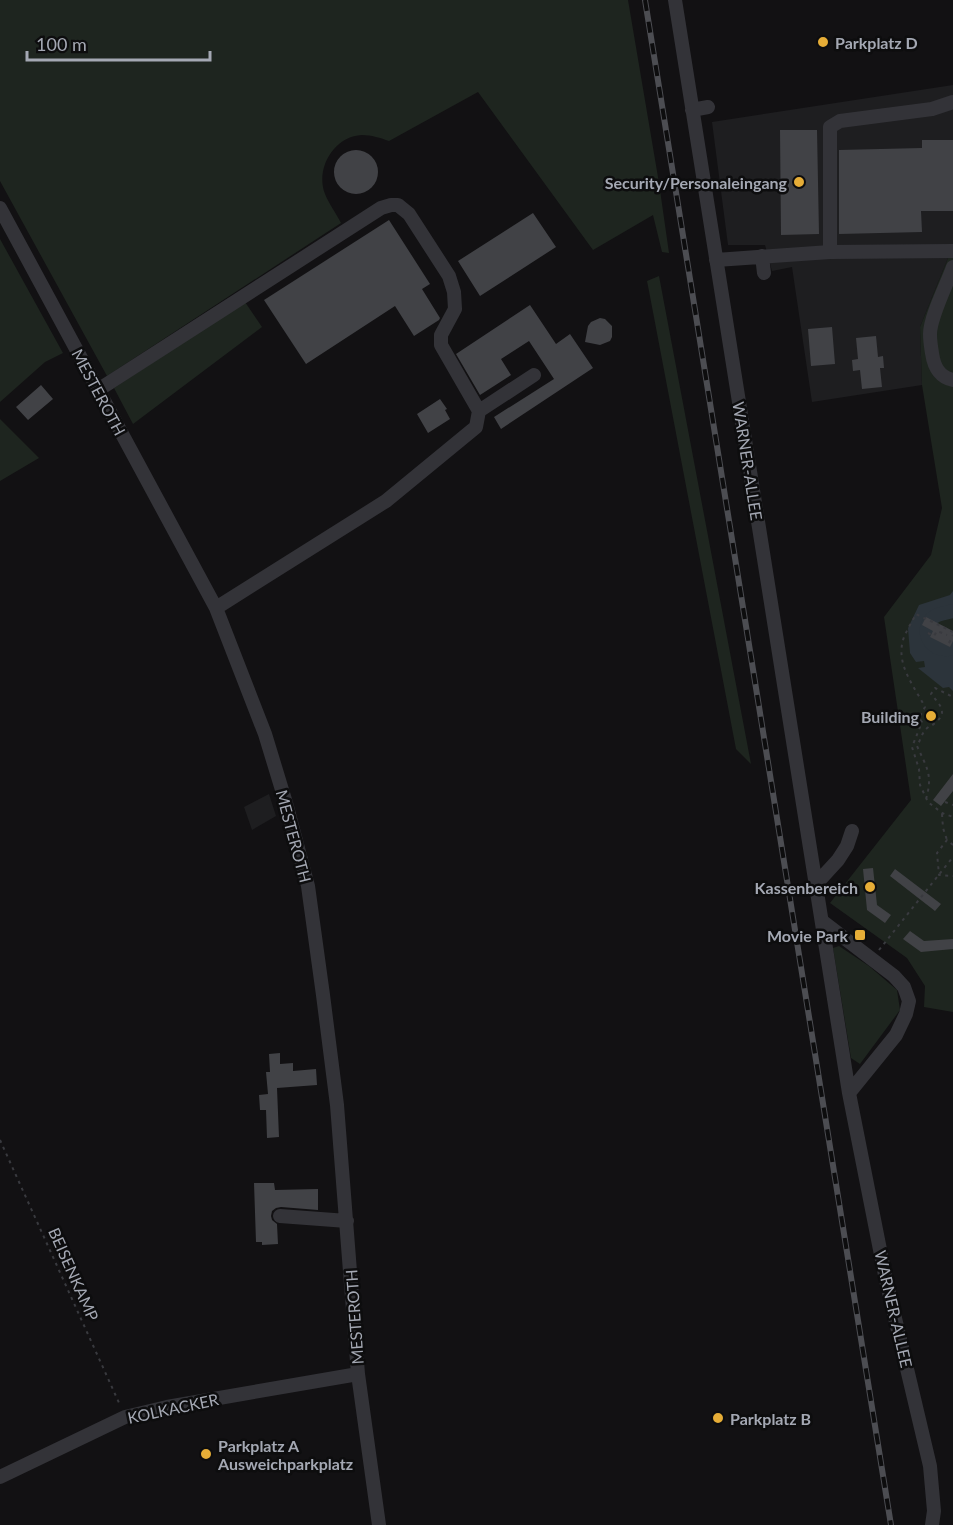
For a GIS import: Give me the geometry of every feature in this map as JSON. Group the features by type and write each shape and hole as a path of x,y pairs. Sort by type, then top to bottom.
{"street":[{"name":"WARNER-ALLEE","path":"675,0 849,1093 886,1280 930,1466 934,1512 932,1525"},
{"path":"830,252 830,127 840,121 932,109 953,102"},
{"path":"692,110 708,107"},
{"path":"98,390 381,208 398,205 409,214 449,276 454,292 455,309 441,335 441,345 479,411 476,427 386,501 216,608"},
{"name":"MESTEROTH","path":"0,208 216,608 271,751 286,803 308,886 323,995 337,1105 358,1374 379,1525"},
{"path":"716,260 830,252 953,251"},
{"path":"762,256 764,273"},
{"path":"953,267 932,322 930,334 933,363 939,373 953,380"},
{"path":"479,411 534,375"},
{"path":"816,884 843,853 852,831"},
{"path":"822,921 894,976 904,987 909,1001 906,1014 896,1035 849,1093"},
{"path":"280,1216 347,1221"},
{"name":"KOLKACKER","path":"0,1477 125,1417 167,1407 358,1374"}],"path":[{"path":"949,643 953,633 916,614 903,642 902,662 906,675 925,707 919,717 922,722 912,747 919,769 920,785 926,799 942,813 953,817"},
{"path":"928,633 934,636 937,631 947,635"},
{"path":"926,799 930,779 917,746 924,731 936,723 941,716 942,708 931,694 935,688 953,697"},
{"path":"945,802 953,805"},
{"path":"942,813 946,840 953,845"},
{"path":"939,875 937,853 946,840"},
{"path":"872,959 953,857"},
{"path":"939,875 953,876"},
{"name":"BEISENKAMP","path":"0,1140 125,1417"}],"shaded area":[{"path":"0,0 628,0 669,253 662,252 653,215 593,250 478,92 389,141 362,135 343,141 329,156 323,174 325,194 341,223 107,376 0,181"},
{"path":"953,85 953,246 920,327 922,385 812,402 792,267 772,271 765,245 728,245 712,122"},
{"path":"0,239 63,353 45,362 0,402"},
{"path":"953,246 953,1012 924,1007 925,986 907,958 830,903 911,800 884,617 931,555 942,508 922,385 920,327"},
{"path":"659,276 751,764 736,749 647,281"},
{"path":"245,302 262,327 133,424 114,388"},
{"path":"0,419 39,458 0,481"},
{"path":"953,591 953,608 937,610 927,617 922,633 923,641 934,653 943,655 953,653 953,691 949,687 943,688 918,668 925,667 924,661 916,662 910,653 908,628 919,605 950,595"},
{"path":"269,794 276,816 252,830 244,807"},
{"path":"839,946 869,966 897,990 900,1010 860,1064 851,1058 833,948"}],"building":[{"name":"Security/Personaleingang","path":"780,130 817,130 819,234 781,235"},
{"path":"922,140 953,140 953,211 921,211 922,232 839,234 839,150 922,148"},
{"path":"356,150 365,151 372,156 377,163 377,181 372,188 365,193 356,194 347,193 340,188 335,181 334,172 335,163 340,156 347,151"},
{"path":"533,213 556,247 480,296 458,261"},
{"path":"389,220 430,284 422,289 440,318 439,320 414,336 395,306 306,364 264,300"},
{"path":"530,305 556,344 570,334 593,368 501,429 494,417 554,379 529,341 501,359 511,375 480,395 456,354"},
{"path":"600,318 605,319 612,326 610,341 600,345 585,342 588,326"},
{"path":"832,327 835,364 811,366 808,329"},
{"path":"876,336 878,357 883,356 884,368 880,368 882,387 862,389 860,370 853,371 852,360 858,359 856,338"},
{"path":"41,385 53,399 28,420 16,407"},
{"path":"440,399 450,419 428,433 417,414"},
{"path":"926,617 953,631 953,641 950,647 930,637 933,631 922,625"},
{"path":"953,774 953,791 941,806 933,800"},
{"name":"Kassenbereich","path":"873,868 877,905 891,915 885,923 867,910 863,869"},
{"path":"895,869 941,904 935,911 890,876"},
{"path":"910,931 924,941 953,939 953,949 921,952 903,939"},
{"path":"280,1053 280,1064 293,1063 293,1071 316,1069 317,1085 277,1088 279,1137 267,1138 266,1110 260,1110 259,1095 268,1094 266,1072 270,1072 269,1054"},
{"path":"254,1183 274,1183 275,1190 318,1189 318,1210 276,1208 272,1211 271,1216 277,1224 278,1244 262,1245 262,1242 256,1242"}],"waterway":[{"path":"953,611 934,617 927,628 929,640 933,645 945,649 953,648"}],"railway":[{"path":"645,0 891,1525"}],"place":[{"name":"Parkplatz D","path":"823,42"},
{"name":"Security/Personaleingang","path":"799,182"},
{"name":"Building","path":"931,716"},
{"name":"Kassenbereich","path":"870,887"},
{"name":"Movie Park","path":"860,935"},
{"name":"Parkplatz B","path":"718,1418"},
{"name":"Parkplatz A Ausweichparkplatz","path":"206,1454"}]}
